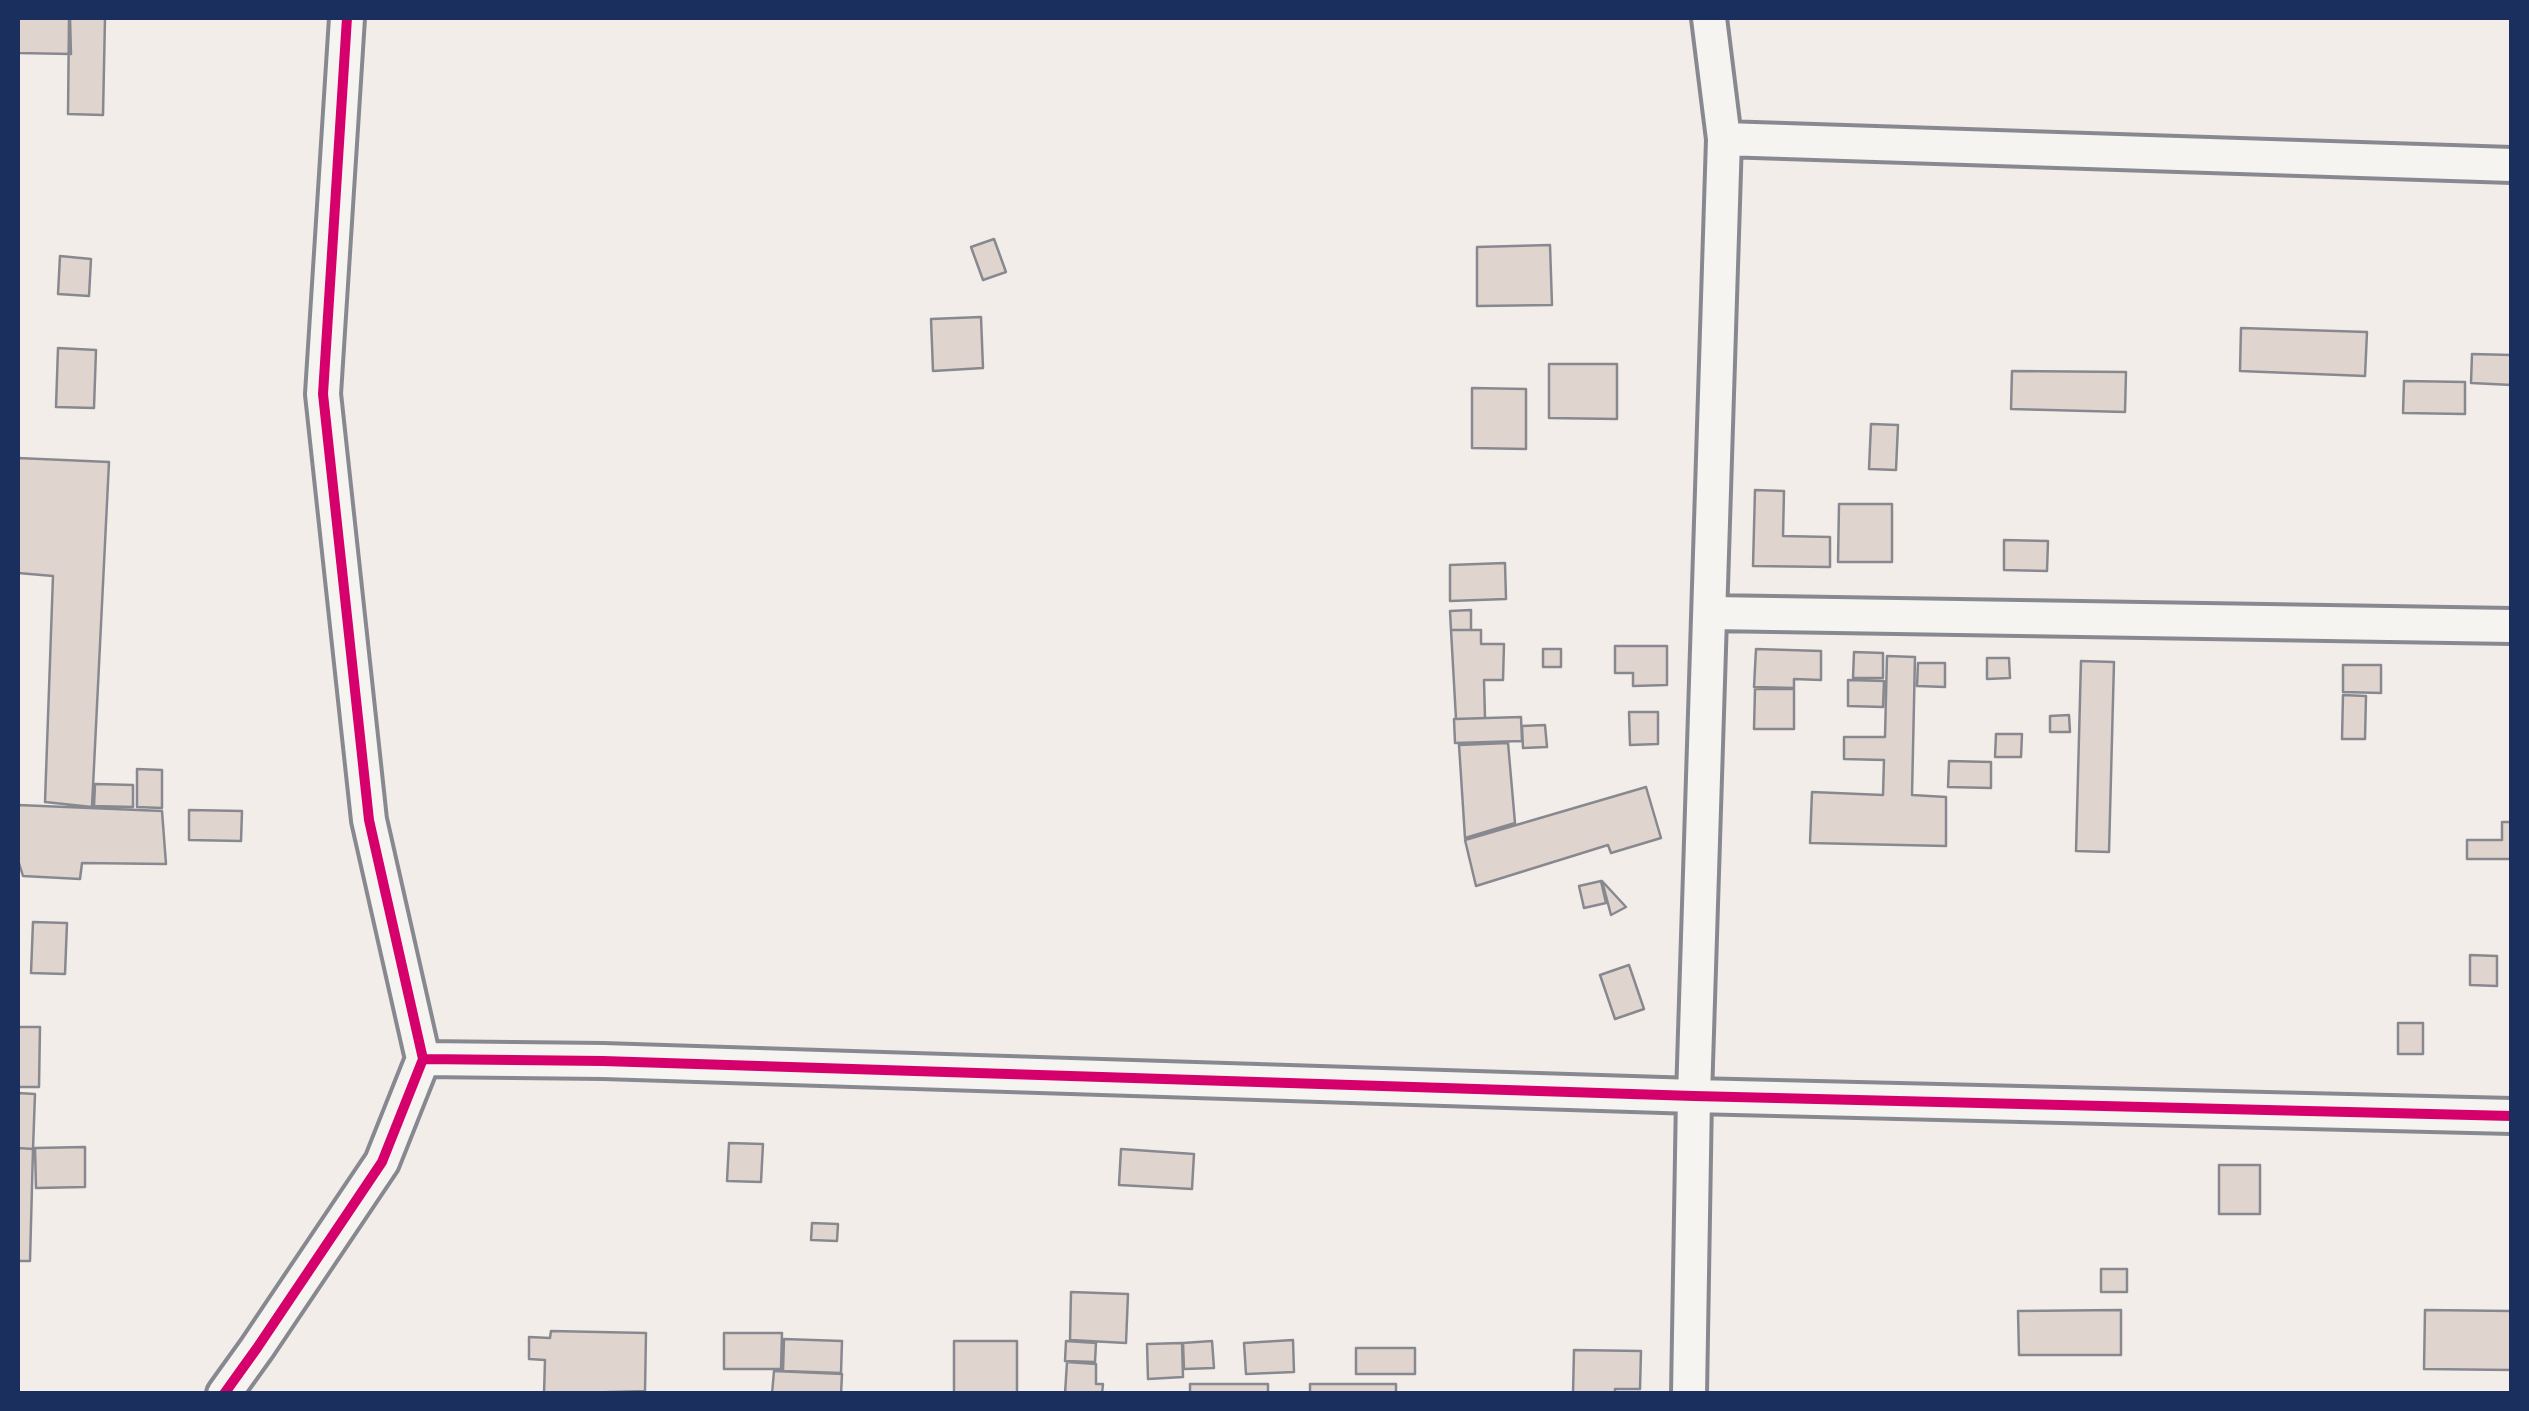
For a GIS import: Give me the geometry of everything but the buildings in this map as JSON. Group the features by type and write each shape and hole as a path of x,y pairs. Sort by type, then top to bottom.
{"street":[{"path":"224,1394 382,1162 423,1059 369,820 323,394 348,18"},
{"path":"1690,1394 1694,1096 1724,138 1710,18"},
{"path":"1724,138 2512,165"},
{"path":"1712,612 2512,626"},
{"path":"423,1059 2512,1116"}],"cycle path":[{"path":"224,1394 382,1162 423,1059 369,820 323,394 347,18"},
{"path":"423,1059 2512,1116"}]}
